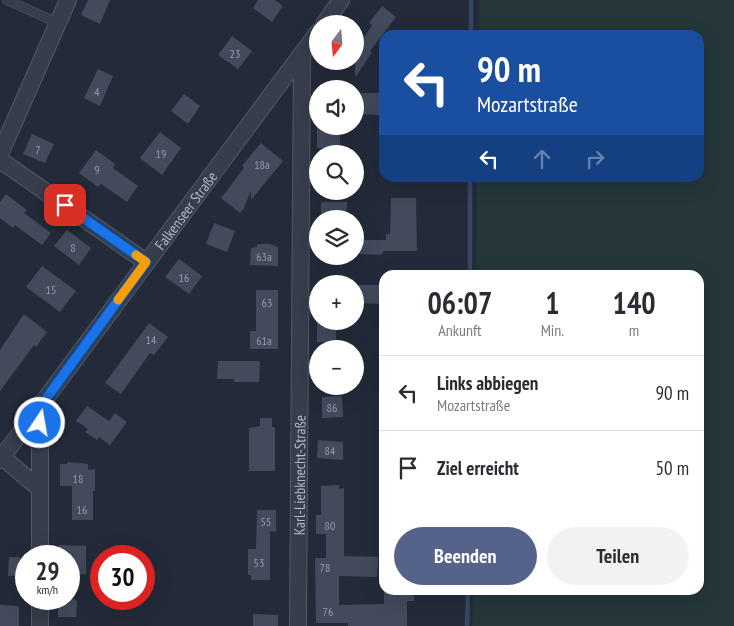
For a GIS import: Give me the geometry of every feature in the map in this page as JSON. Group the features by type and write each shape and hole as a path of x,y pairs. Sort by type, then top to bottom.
{"street":[{"path":"0,154 68,0"},
{"path":"330,15 341,0"},
{"name":"Falkenseer Straße","path":"1,458 309,44"},
{"name":"Karl-Liebknecht-Straße","path":"298,626 302,54"},
{"path":"0,160 146,262"},
{"path":"40,407 40,545"},
{"path":"1,458 40,489"},
{"path":"40,610 40,626"}],"lane":[{"path":"7,0 58,23"}],"shaded area":[{"path":"479,0 734,0 734,626 472,626 473,595 704,595 704,270 476,270 477,182 704,182 704,30 479,30"}],"building":[{"path":"88,0 110,0 100,24 81,15"},
{"path":"258,0 275,0 283,6 272,22 253,8"},
{"path":"382,6 396,17 386,30 379,30 379,39 370,51 372,52 364,64 364,38 372,25 369,23"},
{"path":"232,36 252,51 238,69 218,55"},
{"path":"98,69 113,76 100,106 84,98"},
{"path":"355,70 360,70 355,78"},
{"path":"364,93 379,93 379,115 364,114"},
{"path":"184,94 200,106 188,124 171,111"},
{"path":"160,132 181,148 162,175 140,158"},
{"path":"32,134 54,144 45,163 23,154"},
{"path":"317,135 340,135 340,145 317,145"},
{"path":"261,143 283,161 251,200 251,191 240,213 221,198 244,168 242,166"},
{"path":"96,150 115,164 113,168 138,186 127,202 101,184 98,187 79,173"},
{"path":"6,194 27,210 24,213 51,233 42,245 15,225 13,228 0,218 0,202"},
{"path":"391,198 416,198 417,251 384,251 381,255 364,254 364,240 386,240 386,234 390,234"},
{"path":"321,202 347,202 347,210 321,210"},
{"path":"214,223 235,231 227,252 206,244"},
{"path":"67,230 91,248 79,265 54,246"},
{"path":"257,244 270,244 278,247 278,266 250,265 251,248 257,247"},
{"path":"179,259 202,276 189,294 165,277"},
{"path":"42,266 76,291 60,312 26,287"},
{"path":"364,285 379,285 379,304 364,303"},
{"path":"256,290 278,290 278,349 250,349 250,331 256,331"},
{"path":"24,314 47,332 36,347 34,345 0,391 0,350"},
{"path":"149,323 168,337 154,355 150,353 121,394 105,383"},
{"path":"317,330 336,330 336,340 317,340"},
{"path":"218,361 260,361 259,382 234,382 234,379 217,379"},
{"path":"342,396 343,417 322,418 322,397"},
{"path":"87,406 109,421 115,413 127,422 110,445 99,437 97,440 85,432 88,429 76,421"},
{"path":"260,418 272,418 272,427 275,427 275,471 249,471 249,428 260,426"},
{"path":"318,440 343,442 343,460 317,458"},
{"path":"67,462 88,464 88,470 95,469 93,520 72,520 72,486 60,486 60,464 67,464"},
{"path":"339,485 339,489 344,488 344,556 378,557 377,577 339,576 339,605 384,604 384,595 414,595 414,601 407,601 407,626 348,626 348,623 316,623 315,558 326,558 326,534 316,534 316,515 321,515 321,486"},
{"path":"257,510 276,510 276,532 270,531 270,580 251,580 251,575 248,575 248,549 256,549"},
{"path":"80,546 86,546 86,574 80,574"},
{"path":"9,557 15,557 15,576 8,576"},
{"path":"0,605 15,606 15,610 19,610 19,626 0,626"},
{"path":"58,610 76,610 76,617 58,617"},
{"path":"253,614 278,615 278,626 253,626"}],"waterway":[{"path":"471,0 471,30"},
{"path":"470,182 470,270"},
{"path":"467,626 468,595"}],"slow traffic":[{"path":"118,300 146,262 136,255"}],"route":[{"path":"40,423 40,407 146,262 65,205"}]}
